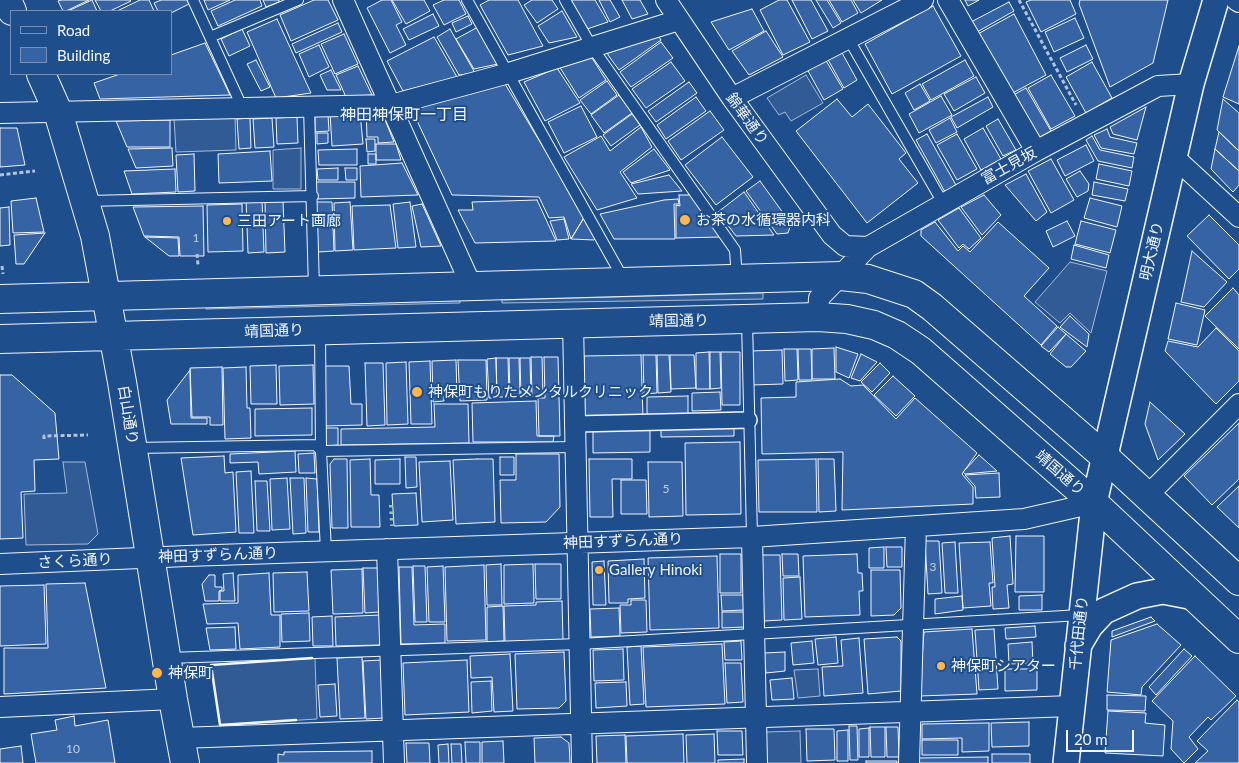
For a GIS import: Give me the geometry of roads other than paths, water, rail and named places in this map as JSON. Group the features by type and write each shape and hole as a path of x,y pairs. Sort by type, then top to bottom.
{"main road":[{"name":"白山通り","path":"41,75 58,112 96,236 133,448 172,699 183,751"},
{"path":"0,299 841,276 891,285 914,294 932,307 1105,457 1239,581"},
{"name":"靖国通り","path":"0,339 818,317 847,319 874,324 897,335 921,351 1094,503 1239,639"}],"street":[{"path":"344,0 472,286"},
{"name":"錦華通り","path":"666,0 732,98 832,235 844,246 868,247"},
{"path":"732,98 923,0"},
{"path":"948,0 1036,151"},
{"name":"明大通り","path":"1094,503 1191,84 1216,0"},
{"path":"0,113 391,105 509,73 679,20"},
{"name":"富士見坂","path":"818,317 819,298 868,247 1036,151 1158,86 1191,84"},
{"path":"1174,157 1239,217"},
{"name":"錦華通り","path":"832,235 841,276"},
{"path":"572,323 582,763"},
{"path":"1147,496 1239,404"},
{"path":"575,424 749,420"},
{"name":"神田すずらん通り","path":"150,558 752,537 1024,519 1094,503"},
{"name":"千代田通り","path":"1066,763 1094,503"},
{"path":"909,763 909,711 916,526"},
{"path":"752,537 757,763"},
{"path":"387,549 394,763"},
{"name":"さくら通り","path":"0,564 150,558"},
{"path":"1078,646 1090,626 1104,611 1137,596 1163,591 1194,597"},
{"path":"0,707 172,699"},
{"path":"183,751 393,731 1072,706"}],"lane":[{"path":"193,0 243,109"},
{"path":"210,37 298,0"},
{"path":"467,0 625,283"},
{"path":"565,0 592,47 735,250 737,279"},
{"path":"848,38 943,203"},
{"path":"309,107 313,196 314,290"},
{"path":"86,201 313,196"},
{"path":"747,319 752,537"},
{"path":"320,329 321,451 326,551"},
{"path":"133,448 316,445 321,451"},
{"path":"321,451 575,447"},
{"path":"166,658 580,644 1081,616"}],"place":[{"name":"お茶の水循環器内科","path":"685,220"},
{"name":"三田アート画廊","path":"227,221"},
{"name":"神保町もりたメンタルクリニック","path":"417,392"},
{"name":"Gallery Hinoki","path":"599,570"},
{"name":"神保町シアター","path":"941,666"},
{"name":"神保町","path":"157,673"}],"district":[{"name":"神田神保町一丁目","path":"404,115"}]}
